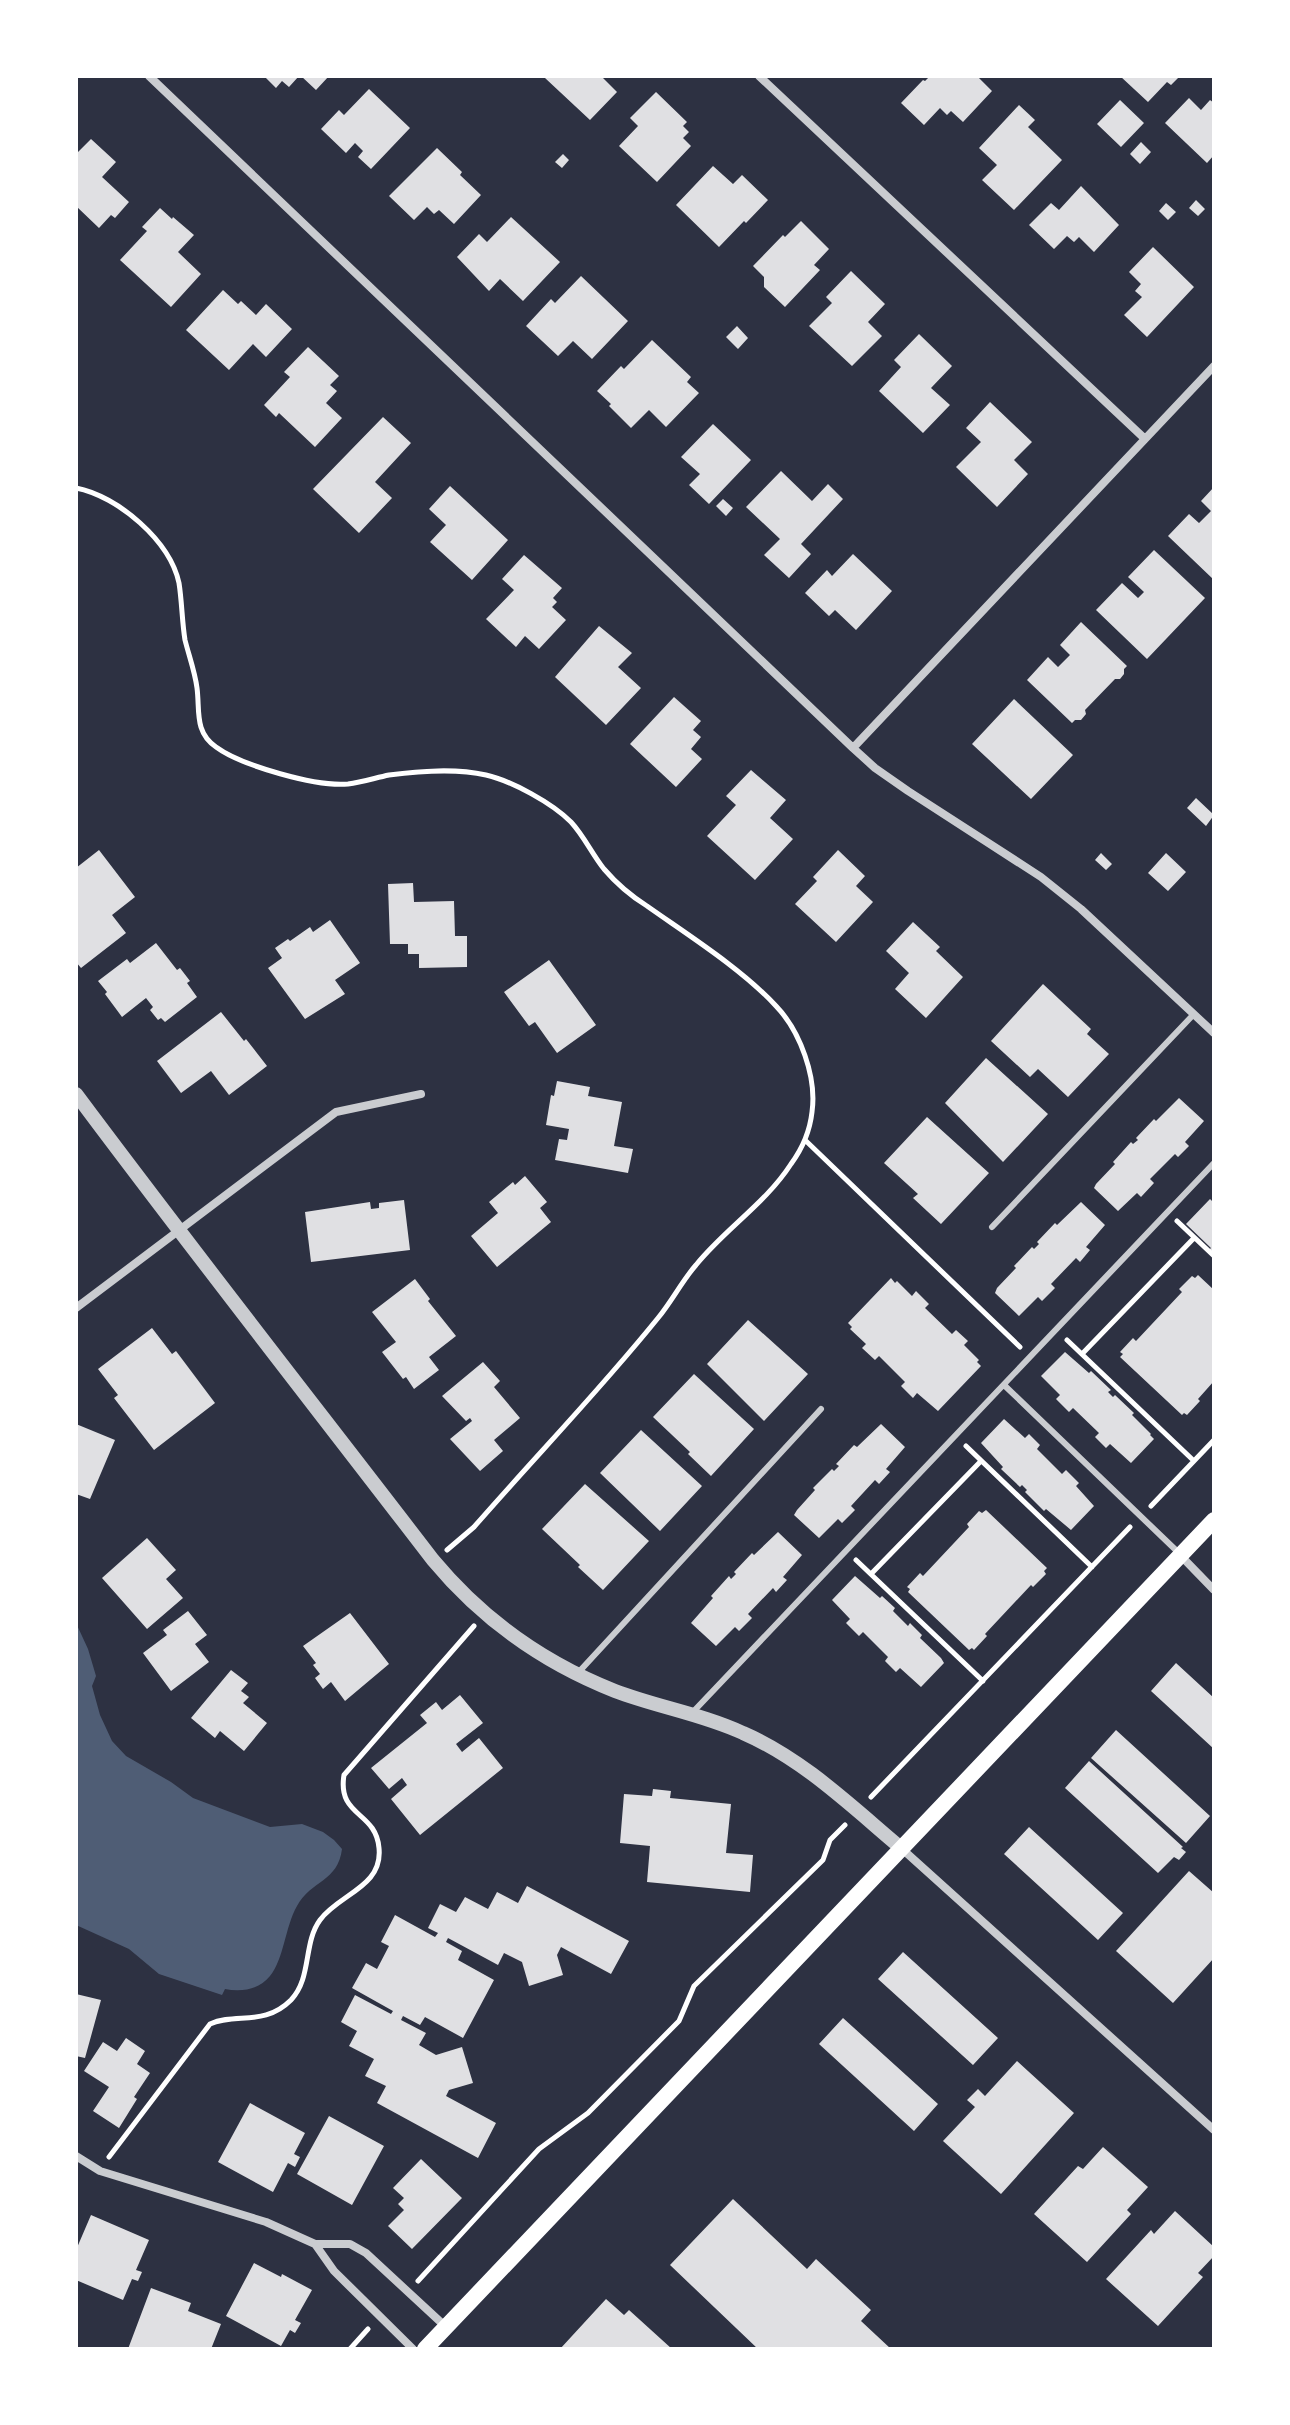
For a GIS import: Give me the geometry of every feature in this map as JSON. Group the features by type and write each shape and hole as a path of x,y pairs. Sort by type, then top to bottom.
{"main road":[{"path":"432,2347 446,2327 1214,1520"}],"street":[{"path":"149,76 875,768 1041,877 1081,909 1214,1033"},
{"path":"759,76 1144,438"},
{"path":"853,748 1214,366"},
{"path":"76,1094 433,1560 456,1588 484,1614 523,1643 577,1674 617,1692 692,1713 744,1733 801,1765 901,1848 1214,2130"},
{"path":"76,1308 336,1112 421,1094"},
{"path":"1181,1555 1214,1590"},
{"path":"76,2156 100,2171 266,2222 315,2244 350,2244 366,2253 446,2327"},
{"path":"315,2244 334,2271 413,2349"}],"lane":[{"path":"992,1227 1194,1014"},
{"path":"692,1713 1214,1163"},
{"path":"1004,1385 1181,1555"},
{"path":"577,1674 821,1409"}],"path":[{"path":"76,488 90,490 108,499 131,516 160,544 171,561 178,582 185,639 198,691 197,713 205,736 216,747 250,763 319,783 346,784 389,775 452,770 488,775 515,785 554,807 573,824 606,871 624,889 683,930 778,1007 793,1030 806,1060 812,1086 813,1111 805,1140 792,1164 776,1184 699,1260 660,1316 474,1527 433,1560"},
{"path":"805,1140 1030,1357"},
{"path":"1167,1212 1214,1256"},
{"path":"1082,1354 1194,1238"},
{"path":"1056,1330 1194,1461"},
{"path":"955,1436 1092,1567"},
{"path":"408,2291 539,2149 588,2113 679,2021 694,1986 823,1860 830,1840 1214,1440"},
{"path":"871,1574 981,1461"},
{"path":"846,1551 983,1681"},
{"path":"100,2171 210,2024 218,2020 256,2018 291,2000 306,1969 313,1931 336,1904 359,1890 371,1878 378,1863 376,1834 368,1821 347,1803 342,1789 344,1775 484,1614"},
{"path":"350,2349 380,2316"}],"water":[{"path":"76,1623 96,1676 92,1686 100,1715 112,1741 126,1756 193,1798 270,1827 302,1824 323,1832 342,1849 330,1875 309,1891 297,1906 275,1969 261,1984 243,1990 225,1989 222,1995 159,1974 129,1949 76,1925"}],"building":[{"path":"264,76 299,76 289,87 282,81 276,88"},
{"path":"301,76 329,76 316,90"},
{"path":"546,76 601,76 617,92 590,120"},
{"path":"930,76 977,76 992,91 963,122 951,111 947,115 940,108 924,125 901,103"},
{"path":"1120,76 1180,76 1171,85 1167,82 1148,102"},
{"path":"369,89 410,128 371,169 358,157 363,151 355,143 346,153 321,129 339,110 344,115"},
{"path":"656,92 687,122 683,126 689,132 683,138 691,146 657,182 619,146 638,126 630,118"},
{"path":"1189,98 1201,110 1210,100 1214,103 1214,155 1207,163 1165,123"},
{"path":"1120,100 1144,123 1121,147 1097,124"},
{"path":"1019,105 1035,120 1028,127 1062,160 1014,210 982,180 997,165 979,148"},
{"path":"91,139 116,162 102,177 129,202 115,218 111,215 99,228 76,206 76,154"},
{"path":"1141,142 1151,152 1140,164 1130,154"},
{"path":"437,148 481,195 454,224 439,210 434,214 427,207 414,220 389,196"},
{"path":"563,154 569,160 562,168 555,162"},
{"path":"713,166 733,184 742,175 768,200 719,247 676,205"},
{"path":"1081,186 1119,225 1094,252 1079,237 1074,242 1067,236 1054,249 1029,225 1051,203 1059,210"},
{"path":"1196,200 1205,209 1198,216 1189,208"},
{"path":"1166,203 1176,212 1168,220 1159,211"},
{"path":"160,208 194,235 178,252 201,274 171,307 120,260 147,231 142,227"},
{"path":"511,217 560,262 523,301 500,279 489,291 457,257 479,234 487,242"},
{"path":"801,221 829,249 814,265 820,270 785,307 764,287 764,277 753,266"},
{"path":"1153,247 1194,287 1147,337 1124,315 1142,297 1135,291 1141,284 1129,272"},
{"path":"851,271 885,304 868,322 882,336 852,366 809,326 832,303 826,297"},
{"path":"581,276 628,321 592,359 573,341 558,356 526,326 551,299 555,303"},
{"path":"223,290 256,315 266,304 292,329 266,357 253,344 229,370 186,330"},
{"path":"737,326 748,338 738,349 726,337"},
{"path":"919,334 952,366 931,388 950,405 923,433 879,391 901,367 894,360"},
{"path":"652,340 691,377 687,382 699,393 666,427 649,410 631,428 597,391"},
{"path":"308,347 339,376 330,385 337,391 326,403 342,418 315,447 279,413 276,417 264,405 290,377 284,372"},
{"path":"990,402 1032,442 1014,460 1028,474 997,507 956,467 981,442 966,428"},
{"path":"383,417 411,443 375,482 392,498 359,533 313,489"},
{"path":"713,424 751,460 709,504 689,485 700,474 681,457"},
{"path":"781,471 812,501 828,484 843,499 801,544 811,554 789,578 764,555 780,539 746,507"},
{"path":"450,486 508,540 472,580 430,542 446,525 429,509"},
{"path":"1214,487 1214,580 1168,536 1189,514 1199,523 1211,511 1201,501"},
{"path":"723,499 733,508 726,516 716,506"},
{"path":"1154,550 1205,598 1147,659 1096,610 1122,583 1138,598 1144,592 1128,577"},
{"path":"853,554 892,591 856,630 835,610 829,616 805,593 827,570 832,576"},
{"path":"524,555 562,588 553,598 557,602 552,607 566,620 539,649 525,636 516,647 486,619 514,590 502,579"},
{"path":"1081,622 1127,666 1120,679 1115,679 1085,710 1086,714 1081,720 1072,723 1027,680 1048,657 1058,667 1070,655 1060,645"},
{"path":"599,626 632,653 618,667 641,688 606,725 555,677"},
{"path":"674,697 701,721 693,730 701,737 691,749 702,759 676,787 630,744"},
{"path":"1014,699 1073,755 1031,799 972,744"},
{"path":"751,770 786,800 770,818 793,839 755,880 707,836 736,805 726,796"},
{"path":"1196,798 1214,815 1206,826 1187,808"},
{"path":"99,850 135,897 112,915 126,933 81,968 76,962 76,868"},
{"path":"838,850 865,876 856,886 873,902 836,942 795,904 817,881 813,877"},
{"path":"1101,853 1112,864 1106,870 1095,860"},
{"path":"1166,853 1186,872 1168,891 1148,873"},
{"path":"413,883 414,902 454,901 455,936 467,936 467,967 419,968 419,954 408,954 408,944 390,944 388,884"},
{"path":"330,920 360,963 335,980 345,994 305,1019 268,968 282,958 275,948 310,927 313,932"},
{"path":"913,922 940,947 936,951 963,977 926,1018 895,989 909,973 886,951"},
{"path":"156,943 190,981 187,983 197,997 165,1022 161,1018 158,1020 150,1010 153,1007 146,998 122,1017 98,981 127,959 130,963"},
{"path":"549,960 596,1025 557,1053 535,1022 529,1026 504,992"},
{"path":"1043,984 1091,1029 1087,1034 1109,1054 1068,1097 1038,1069 1030,1077 991,1041"},
{"path":"221,1012 267,1066 229,1095 211,1071 181,1093 157,1061"},
{"path":"986,1058 1048,1114 1003,1162 945,1103"},
{"path":"557,1081 590,1087 588,1096 622,1102 614,1146 633,1149 628,1173 555,1160 559,1139 567,1140 569,1129 546,1125 551,1095 554,1096"},
{"path":"1179,1098 1204,1121 1185,1142 1189,1146 1178,1157 1175,1154 1150,1179 1154,1183 1141,1197 1137,1193 1118,1211 1094,1188 1096,1184 1131,1142 1133,1144 1138,1140 1136,1138 1154,1119 1156,1121"},
{"path":"927,1117 989,1173 941,1224 913,1198 918,1194 884,1163"},
{"path":"525,1176 547,1202 540,1208 551,1222 497,1267 471,1236 498,1213 489,1202"},
{"path":"1210,1199 1214,1203 1214,1255 1209,1250 1211,1248 1186,1224"},
{"path":"404,1200 410,1250 311,1262 305,1212 370,1202 371,1209 379,1208 379,1203"},
{"path":"1081,1202 1105,1225 1086,1247 1090,1250 1080,1262 1076,1258 1051,1284 1055,1288 1042,1301 1038,1297 1019,1316 995,1293 997,1288 1055,1223 1057,1225"},
{"path":"1198,1275 1214,1290 1214,1381 1187,1415 1182,1415 1120,1357 1123,1354 1120,1352 1133,1338 1136,1341 1182,1292 1179,1289 1192,1276 1195,1278"},
{"path":"891,1278 912,1296 916,1291 929,1304 925,1308 952,1334 956,1330 968,1341 964,1345 979,1360 977,1362 981,1366 938,1411 917,1393 913,1398 901,1386 905,1382 879,1356 875,1360 862,1348 866,1344 850,1329 852,1327 848,1323"},
{"path":"415,1279 456,1336 429,1357 439,1370 414,1389 382,1352 396,1342 372,1312"},
{"path":"748,1320 808,1374 764,1421 707,1364"},
{"path":"152,1328 172,1354 176,1351 215,1403 154,1450 114,1398 118,1395 98,1369"},
{"path":"1065,1352 1111,1390 1108,1392 1134,1413 1132,1415 1154,1439 1131,1463 1110,1444 1106,1448 1095,1437 1099,1433 1073,1408 1069,1412 1056,1399 1060,1395 1041,1376"},
{"path":"483,1362 500,1381 494,1387 520,1418 494,1440 503,1451 480,1471 450,1439 472,1421 470,1418 466,1421 442,1396"},
{"path":"694,1374 754,1429 711,1476 653,1417"},
{"path":"1004,1419 1025,1438 1029,1434 1040,1445 1037,1449 1062,1474 1066,1470 1079,1483 1076,1486 1094,1506 1071,1530 1046,1509 1044,1511 1022,1485 1020,1487 1001,1469 1003,1467 981,1443"},
{"path":"76,1424 115,1440 90,1499 76,1494"},
{"path":"881,1424 905,1447 886,1469 890,1472 879,1484 875,1480 851,1506 855,1510 842,1523 838,1519 819,1538 794,1515 815,1490 813,1488 839,1466 836,1464 854,1445 857,1447"},
{"path":"641,1430 702,1486 660,1531 600,1473"},
{"path":"585,1484 649,1541 603,1590 542,1529"},
{"path":"986,1510 1047,1568 1044,1571 1046,1574 1033,1587 1031,1585 974,1650 969,1650 908,1592 910,1589 907,1587 920,1573 923,1576 969,1527 967,1524 979,1511 982,1513"},
{"path":"778,1532 802,1555 783,1577 787,1580 776,1592 773,1588 748,1614 752,1618 739,1631 735,1627 716,1646 691,1623 729,1576 731,1579 752,1553 754,1555"},
{"path":"147,1538 176,1570 166,1579 183,1598 147,1629 102,1578"},
{"path":"855,1576 895,1608 893,1611 922,1635 920,1638 944,1663 921,1687 900,1668 896,1672 885,1661 888,1657 863,1632 859,1636 846,1623 850,1619 832,1600"},
{"path":"188,1611 207,1635 195,1644 209,1662 171,1691 143,1653 167,1635 163,1630"},
{"path":"350,1613 389,1664 345,1701 331,1682 323,1689 315,1678 320,1674 313,1665 316,1663 303,1646"},
{"path":"1176,1663 1214,1698 1214,1749 1151,1691"},
{"path":"231,1670 248,1683 241,1691 249,1697 243,1703 267,1723 244,1751 220,1731 215,1738 191,1718"},
{"path":"460,1695 483,1723 456,1744 462,1752 479,1738 503,1768 420,1835 391,1799 407,1785 402,1778 389,1789 371,1768 427,1723 420,1715 436,1702 442,1710"},
{"path":"1116,1730 1210,1816 1186,1843 1091,1758"},
{"path":"1089,1761 1183,1847 1186,1852 1179,1860 1174,1857 1158,1873 1065,1788"},
{"path":"653,1789 671,1791 670,1798 731,1804 726,1853 753,1855 750,1892 647,1882 650,1846 620,1843 624,1794 652,1796"},
{"path":"1029,1827 1123,1913 1098,1940 1004,1854"},
{"path":"1189,1871 1214,1893 1214,1958 1173,2003 1116,1951"},
{"path":"527,1886 629,1941 611,1974 561,1947 557,1955 563,1975 529,1986 522,1962 504,1953 498,1965 448,1938 446,1942 462,1951 458,1960 494,1980 463,2038 425,2017 420,2025 403,2016 401,2020 426,2033 419,2045 436,2055 462,2047 473,2083 449,2090 446,2096 496,2123 478,2158 377,2103 386,2086 365,2076 374,2059 349,2046 357,2031 341,2022 355,1995 391,2014 393,2011 352,1988 366,1963 377,1969 389,1946 381,1942 395,1915 435,1937 438,1933 428,1928 440,1904 456,1912 465,1897 488,1909 497,1892 518,1903"},
{"path":"903,1952 998,2038 973,2065 878,1979"},
{"path":"76,1994 101,2000 85,2058 76,2056"},
{"path":"843,2018 938,2104 914,2131 819,2044"},
{"path":"126,2038 145,2051 137,2064 150,2073 119,2128 93,2111 109,2087 84,2071 103,2042 117,2051"},
{"path":"1017,2061 1074,2113 1001,2194 943,2141 975,2107 967,2100 978,2089 985,2096"},
{"path":"250,2103 305,2133 294,2154 300,2157 295,2167 288,2163 273,2192 218,2162"},
{"path":"329,2116 384,2146 352,2205 297,2174"},
{"path":"1103,2147 1148,2187 1127,2210 1131,2214 1087,2262 1034,2214 1078,2166 1083,2169"},
{"path":"421,2159 462,2198 412,2249 388,2226 404,2210 398,2204 404,2198 393,2188"},
{"path":"733,2199 807,2269 816,2259 871,2310 861,2321 891,2349 758,2349 670,2265"},
{"path":"1175,2211 1214,2247 1214,2256 1198,2273 1203,2277 1158,2326 1106,2279 1151,2230 1154,2234"},
{"path":"91,2215 149,2240 136,2270 142,2272 138,2281 132,2279 123,2300 76,2280 76,2250"},
{"path":"254,2263 312,2290 295,2320 301,2323 295,2333 290,2330 281,2346 226,2316"},
{"path":"151,2288 191,2303 188,2311 221,2324 211,2349 128,2349"},
{"path":"606,2299 624,2315 629,2310 672,2349 560,2349"}]}
